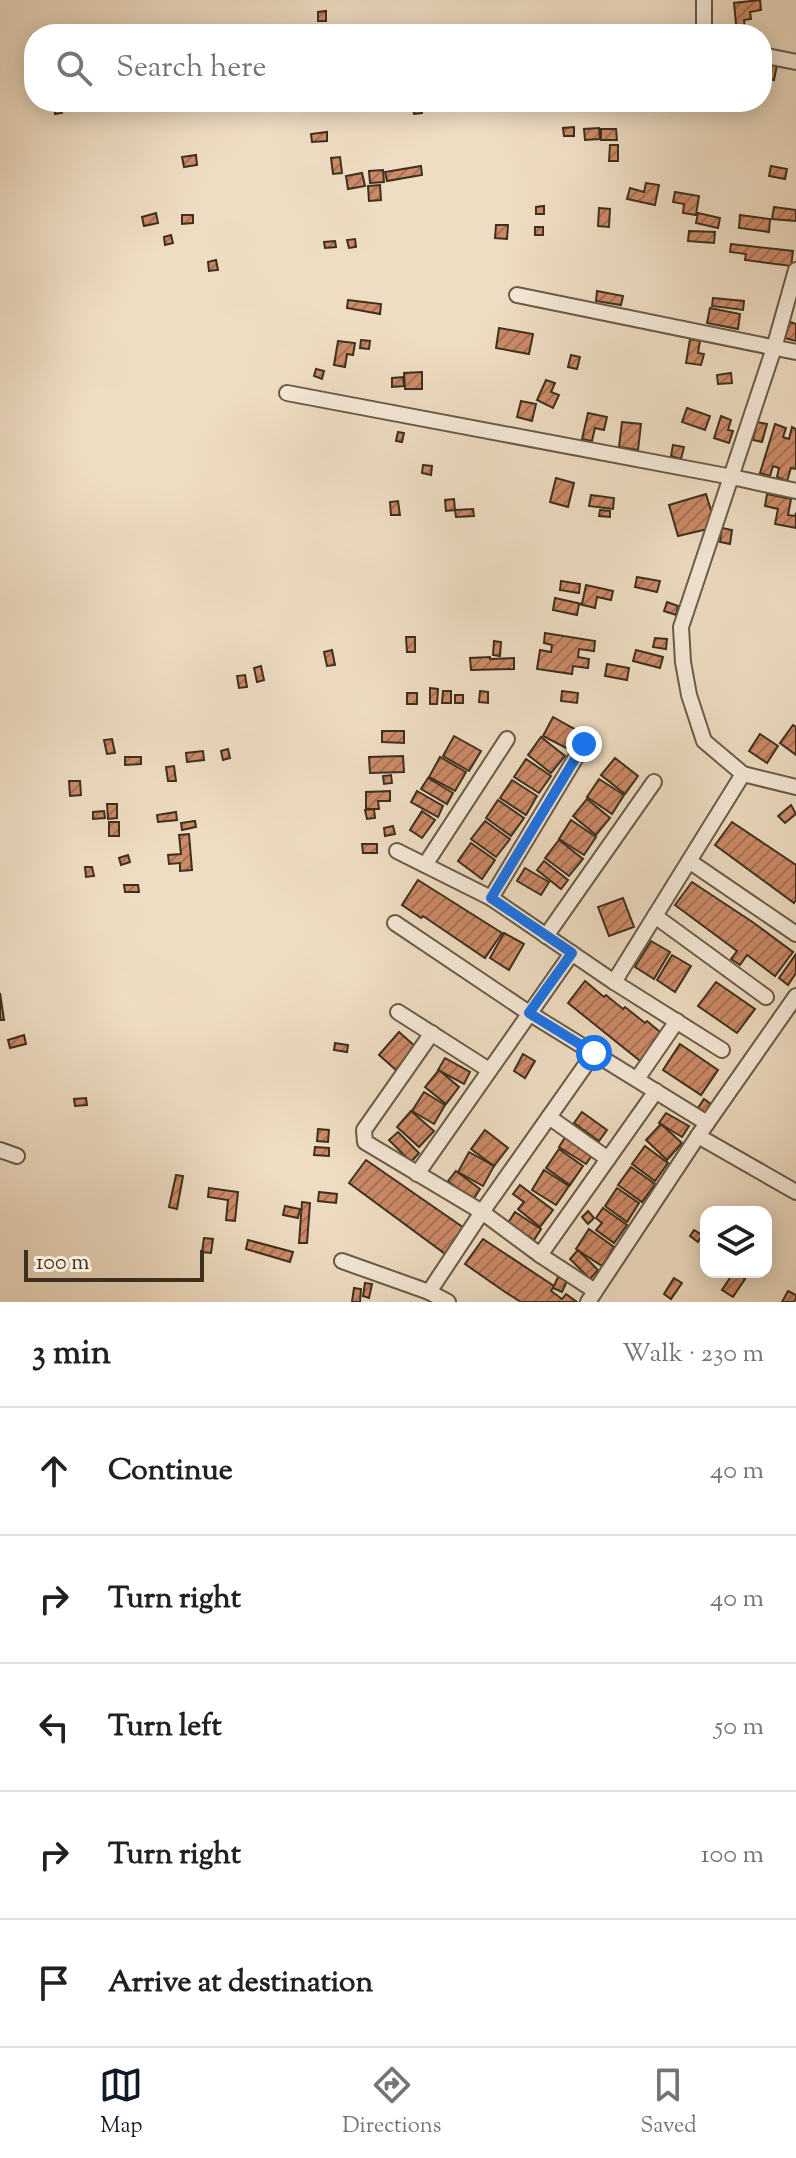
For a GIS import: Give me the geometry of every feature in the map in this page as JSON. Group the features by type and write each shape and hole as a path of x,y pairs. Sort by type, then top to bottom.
{"street":[{"path":"704,0 704,24"},
{"path":"772,57 796,62"},
{"path":"796,270 774,348 681,627 689,695 704,741 743,774 796,787"},
{"path":"517,295 796,352"},
{"path":"287,393 796,491"},
{"path":"425,865 507,739"},
{"path":"491,898 584,744"},
{"path":"614,982 743,774"},
{"path":"546,936 654,782"},
{"path":"397,851 491,898 614,982 722,1050"},
{"path":"689,861 796,934"},
{"path":"655,916 766,997"},
{"path":"395,923 529,1013 707,1123"},
{"path":"417,1174 572,953"},
{"path":"432,1033 364,1130 365,1142 482,1212 591,1297 796,996"},
{"path":"398,1012 489,1070"},
{"path":"637,1079 677,1021"},
{"path":"429,1292 594,1053"},
{"path":"540,1255 656,1091"},
{"path":"549,1117 608,1159"},
{"path":"698,1136 796,1192"},
{"path":"0,1150 17,1156"},
{"path":"342,1261 429,1292 448,1302"}],"building":[{"path":"760,0 761,10 750,12 751,19 744,20 745,24 736,24 734,3"},
{"path":"326,11 326,21 318,21 318,12"},
{"path":"772,64 777,65 772,80"},
{"path":"574,127 574,136 564,136 563,128"},
{"path":"599,128 600,139 585,140 584,129"},
{"path":"601,129 616,129 617,140 601,140"},
{"path":"327,132 327,141 312,142 311,134"},
{"path":"610,145 618,145 618,161 609,161"},
{"path":"196,155 197,165 184,167 182,157"},
{"path":"340,157 342,173 333,174 331,158"},
{"path":"421,166 422,175 387,181 385,172"},
{"path":"771,166 787,169 785,179 769,176"},
{"path":"383,170 384,182 370,183 369,171"},
{"path":"362,173 365,186 348,189 346,176"},
{"path":"646,183 659,185 655,205 627,199 630,188 644,192"},
{"path":"380,185 381,200 369,201 368,186"},
{"path":"675,192 699,196 696,215 683,213 684,204 673,202"},
{"path":"544,206 544,214 536,214 536,207"},
{"path":"774,207 796,210 796,221 772,219"},
{"path":"599,208 610,209 609,227 598,226"},
{"path":"156,213 158,223 144,226 142,217"},
{"path":"698,213 720,218 718,228 696,223"},
{"path":"182,215 193,215 193,223 182,224"},
{"path":"740,215 770,219 769,232 739,228"},
{"path":"496,225 508,225 507,239 495,238"},
{"path":"535,227 543,227 543,235 535,235"},
{"path":"689,231 715,232 714,243 688,241"},
{"path":"171,235 173,243 165,245 164,237"},
{"path":"355,239 356,247 349,248 347,240"},
{"path":"335,241 336,247 325,248 324,242"},
{"path":"731,244 793,251 791,266 745,260 746,254 730,252"},
{"path":"216,260 218,270 209,271 208,262"},
{"path":"597,291 623,296 621,305 596,301"},
{"path":"713,298 744,301 743,310 712,306"},
{"path":"348,300 381,304 380,314 347,308"},
{"path":"710,308 740,314 738,329 707,323"},
{"path":"790,322 796,324 796,341 785,338"},
{"path":"499,328 533,334 529,354 496,348"},
{"path":"690,339 700,341 698,353 704,354 701,365 686,363"},
{"path":"361,340 370,341 369,349 360,348"},
{"path":"338,341 355,343 353,355 347,354 345,367 334,365"},
{"path":"571,355 580,357 577,369 568,367"},
{"path":"316,369 324,371 322,379 314,376"},
{"path":"422,372 422,389 405,389 404,373"},
{"path":"731,373 732,383 718,384 717,375"},
{"path":"403,377 404,386 392,387 392,378"},
{"path":"546,380 555,383 551,392 559,395 553,408 537,400"},
{"path":"521,401 536,404 532,421 517,417"},
{"path":"687,408 710,416 705,430 682,422"},
{"path":"588,413 607,417 604,430 595,428 592,441 582,439"},
{"path":"721,416 731,420 728,430 733,431 729,443 714,438"},
{"path":"622,422 641,424 638,450 619,447"},
{"path":"757,422 767,424 762,442 753,440"},
{"path":"775,424 786,428 783,437 789,439 792,427 796,429 796,469 791,468 787,481 777,477 779,468 773,466 770,476 760,473"},
{"path":"398,432 404,433 402,442 396,441"},
{"path":"673,445 684,447 681,459 671,456"},
{"path":"423,465 432,466 431,475 422,473"},
{"path":"556,478 574,483 568,507 550,502"},
{"path":"706,494 716,527 678,536 669,505"},
{"path":"767,494 791,499 788,515 795,516 796,513 796,528 775,524 778,509 765,506"},
{"path":"591,495 614,498 613,509 589,506"},
{"path":"454,499 455,510 446,511 445,500"},
{"path":"398,501 400,515 391,515 390,502"},
{"path":"473,509 474,516 456,517 455,510"},
{"path":"600,510 610,511 610,517 599,516"},
{"path":"722,528 732,530 730,544 720,542"},
{"path":"637,577 660,581 657,592 635,587"},
{"path":"561,581 580,584 579,593 560,590"},
{"path":"586,585 613,591 611,600 597,597 595,608 579,604 577,615 553,610 555,598 582,604"},
{"path":"667,602 678,606 676,615 664,611"},
{"path":"545,633 595,641 594,651 579,649 578,657 589,659 588,668 573,666 572,674 537,669 540,650 551,652 552,645 544,643"},
{"path":"406,637 415,637 415,652 407,652"},
{"path":"655,638 667,639 666,649 653,647"},
{"path":"494,641 501,642 500,656 493,655"},
{"path":"332,650 335,665 327,666 324,652"},
{"path":"636,650 663,657 660,668 633,661"},
{"path":"470,658 514,658 514,669 471,670"},
{"path":"607,664 629,668 627,680 605,676"},
{"path":"261,666 264,680 257,682 254,668"},
{"path":"245,675 247,687 239,688 237,676"},
{"path":"430,688 438,689 437,704 430,704"},
{"path":"443,691 451,691 451,703 442,703"},
{"path":"480,691 488,692 488,703 479,702"},
{"path":"562,691 578,693 577,703 561,701"},
{"path":"407,693 417,693 417,704 407,704"},
{"path":"455,695 463,695 463,703 455,703"},
{"path":"553,717 578,731 568,749 543,736"},
{"path":"793,725 796,727 796,755 780,743"},
{"path":"382,731 404,731 404,743 382,742"},
{"path":"760,734 778,746 767,763 749,751"},
{"path":"454,736 481,751 469,771 443,756"},
{"path":"541,737 565,756 551,773 528,755"},
{"path":"112,739 115,753 107,754 104,740"},
{"path":"228,749 230,758 223,760 221,751"},
{"path":"203,751 204,760 187,762 186,753"},
{"path":"403,756 404,772 370,773 369,757"},
{"path":"125,757 141,757 141,764 125,765"},
{"path":"440,757 466,772 455,791 429,777"},
{"path":"615,758 638,776 625,794 601,775"},
{"path":"526,759 551,776 539,793 514,777"},
{"path":"174,766 176,781 168,781 166,767"},
{"path":"391,775 392,783 384,784 383,776"},
{"path":"428,778 453,793 447,804 421,789"},
{"path":"599,779 624,795 612,814 587,797"},
{"path":"512,780 537,796 526,815 500,798"},
{"path":"69,781 80,781 81,795 70,796"},
{"path":"390,791 390,801 378,801 379,809 366,809 366,792"},
{"path":"417,791 443,806 438,817 411,802"},
{"path":"587,799 610,818 596,835 573,816"},
{"path":"498,800 524,818 511,836 486,818"},
{"path":"107,804 117,804 117,818 108,819"},
{"path":"791,805 796,814 785,823 778,816"},
{"path":"374,809 375,818 367,819 365,810"},
{"path":"104,811 105,818 93,819 93,812"},
{"path":"422,811 435,820 422,838 410,830"},
{"path":"176,812 177,820 158,822 157,815"},
{"path":"571,820 596,837 584,855 559,839"},
{"path":"195,821 196,827 182,830 181,823"},
{"path":"485,821 510,839 496,857 471,839"},
{"path":"109,822 119,822 119,836 109,836"},
{"path":"732,822 796,865 794,903 715,845"},
{"path":"393,826 395,834 385,836 384,828"},
{"path":"189,834 192,870 180,871 180,863 169,864 168,855 181,854 179,835"},
{"path":"559,840 583,859 569,876 545,858"},
{"path":"471,843 495,860 482,879 458,861"},
{"path":"362,844 377,844 377,853 363,853"},
{"path":"128,855 130,862 121,865 119,858"},
{"path":"544,861 568,880 561,889 537,870"},
{"path":"85,867 92,867 94,876 86,877"},
{"path":"525,868 549,882 541,895 517,881"},
{"path":"418,880 502,933 485,958 402,905"},
{"path":"692,882 793,952 775,976 747,955 740,965 731,959 737,951 675,905"},
{"path":"124,885 138,885 139,892 125,892"},
{"path":"623,898 634,927 609,936 598,907"},
{"path":"504,933 524,944 509,970 490,958"},
{"path":"651,941 670,952 654,979 635,967"},
{"path":"796,954 796,973 788,985 779,978"},
{"path":"672,955 691,966 675,992 657,980"},
{"path":"585,981 666,1037 644,1064 568,1003"},
{"path":"716,982 755,1009 737,1033 698,1006"},
{"path":"0,993 4,1020 0,1020"},
{"path":"399,1032 416,1047 396,1070 379,1055"},
{"path":"24,1035 26,1044 10,1048 8,1040"},
{"path":"335,1043 348,1045 347,1052 334,1050"},
{"path":"680,1044 718,1070 701,1095 663,1070"},
{"path":"523,1054 535,1061 525,1078 514,1071"},
{"path":"445,1058 470,1072 464,1084 438,1070"},
{"path":"439,1070 459,1087 446,1104 425,1087"},
{"path":"424,1092 445,1105 434,1124 412,1111"},
{"path":"86,1098 87,1105 75,1106 74,1099"},
{"path":"704,1099 711,1104 705,1113 698,1108"},
{"path":"411,1111 434,1131 419,1147 397,1127"},
{"path":"582,1112 607,1130 599,1141 574,1123"},
{"path":"666,1113 689,1126 682,1137 659,1123"},
{"path":"661,1124 682,1143 667,1160 646,1140"},
{"path":"318,1129 329,1130 328,1142 317,1141"},
{"path":"485,1130 508,1148 494,1166 471,1149"},
{"path":"398,1132 419,1153 411,1162 389,1140"},
{"path":"566,1136 593,1154 586,1164 559,1147"},
{"path":"645,1146 668,1163 655,1181 632,1164"},
{"path":"315,1147 329,1148 329,1156 314,1155"},
{"path":"559,1149 583,1166 570,1185 546,1168"},
{"path":"469,1152 494,1166 483,1186 458,1172"},
{"path":"366,1160 467,1230 448,1256 349,1183"},
{"path":"631,1167 655,1184 642,1202 618,1185"},
{"path":"544,1170 569,1186 556,1205 532,1190"},
{"path":"456,1171 480,1189 473,1200 448,1181"},
{"path":"176,1175 183,1176 177,1209 169,1207"},
{"path":"520,1185 553,1210 540,1227 518,1209 524,1202 513,1194"},
{"path":"209,1188 238,1192 235,1221 226,1220 228,1200 208,1197"},
{"path":"617,1188 639,1203 627,1222 605,1206"},
{"path":"319,1192 337,1194 336,1203 318,1201"},
{"path":"302,1202 310,1203 307,1243 299,1243"},
{"path":"285,1206 300,1209 298,1218 283,1215"},
{"path":"603,1208 627,1225 614,1243 596,1230 602,1223 596,1218"},
{"path":"588,1211 594,1218 588,1224 582,1217"},
{"path":"515,1212 541,1229 534,1240 508,1223"},
{"path":"589,1229 614,1247 602,1266 576,1249"},
{"path":"694,1230 700,1234 700,1238 698,1242 690,1236"},
{"path":"204,1238 213,1239 211,1253 202,1252"},
{"path":"483,1239 554,1286 551,1291 562,1299 566,1294 577,1302 521,1302 505,1292 465,1264"},
{"path":"248,1240 293,1252 290,1262 246,1249"},
{"path":"578,1250 598,1270 590,1279 570,1259"},
{"path":"558,1277 567,1281 562,1292 553,1288"},
{"path":"674,1278 682,1283 671,1299 664,1294"},
{"path":"730,1278 745,1279 733,1297 722,1290"},
{"path":"365,1283 372,1284 369,1298 363,1296"},
{"path":"354,1288 361,1289 360,1302 352,1302"},
{"path":"788,1291 796,1295 794,1302 782,1302"}],"route":[{"path":"584,744 491,898 572,953 529,1013 594,1053"}]}
